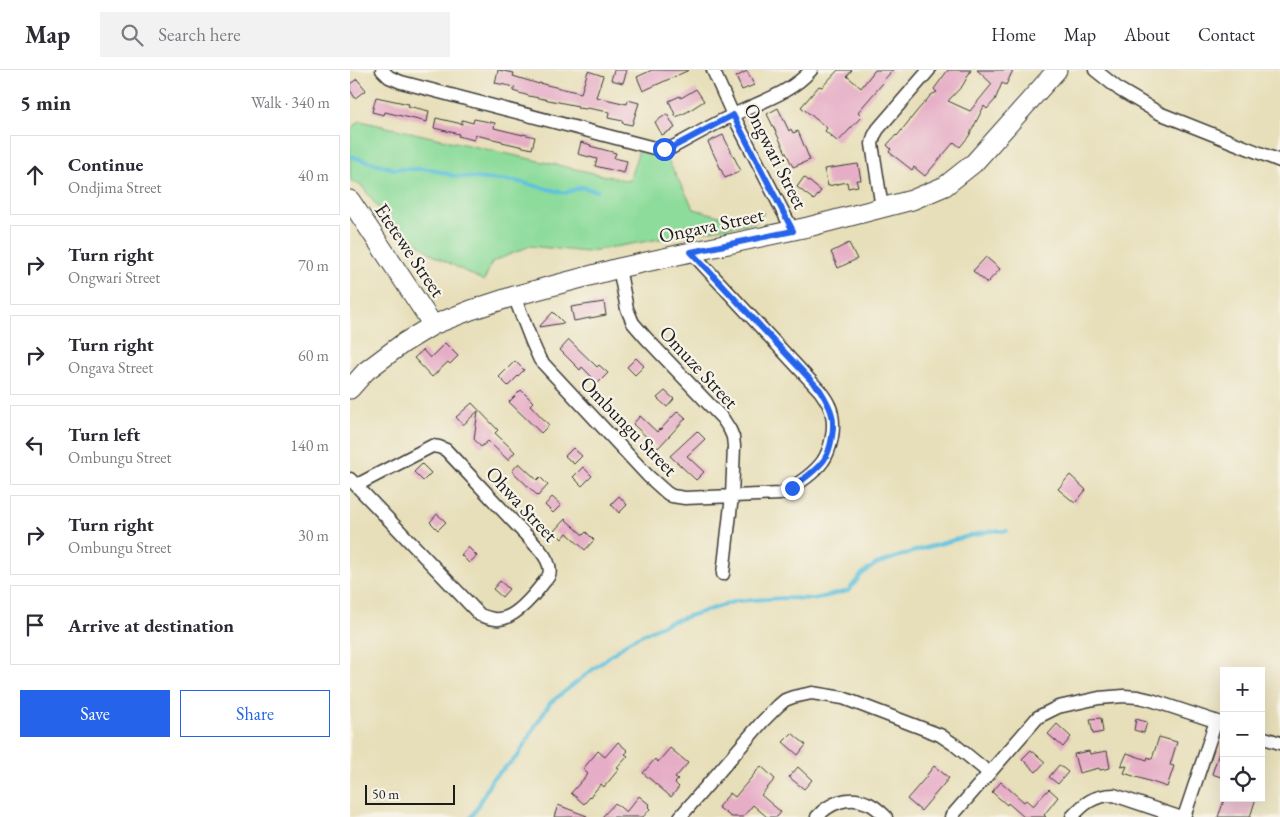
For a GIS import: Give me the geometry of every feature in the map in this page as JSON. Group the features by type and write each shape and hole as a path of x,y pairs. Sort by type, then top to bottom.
{"street":[{"path":"382,70 389,77 401,82 658,149 671,148 733,115 790,88 802,80 810,70"},
{"name":"Ongwari Street","path":"713,70 733,115 793,231"},
{"path":"882,208 872,144 874,136 929,70"},
{"name":"Ongava Street","path":"350,389 376,363 433,325 514,296 619,268 793,231 912,200 945,186 974,163 1057,70"},
{"path":"1095,70 1120,90 1158,113 1280,161"},
{"name":"Etetewe Street","path":"350,200 433,325"},
{"name":"Ombungu Street","path":"514,296 540,360 648,476 667,493 672,496 685,498 780,494 806,478 820,464 827,453 832,436 832,415 827,401 820,390 691,252"},
{"name":"Omuze Street","path":"619,268 627,309 633,323 723,419 730,430 734,446 732,496 723,574"},
{"name":"Ohwa Street","path":"432,446 439,446 446,450 540,550 546,558 549,575 527,602 508,616 500,619 491,619 480,615 353,482 432,446"},
{"path":"680,817 778,706 785,700 812,693 843,698 940,735 989,773"},
{"path":"951,817 1038,717 1058,707 1099,698 1124,696 1151,700 1220,723 1184,817"},
{"path":"1265,738 1280,743"},
{"path":"1072,817 1088,801 1105,795 1114,795 1178,817"},
{"path":"817,817 822,810 845,800 868,803 886,817"}],"green space":[{"path":"360,121 629,181 639,150 665,155 694,209 719,216 764,213 756,222 586,252 530,246 492,262 484,281 433,255 386,218 362,186 351,181 350,129"}],"building":[{"path":"498,70 514,73 513,76 539,84 581,93 588,71 603,76 596,97 627,104 628,100 639,103 632,125 608,118 609,112 577,108 578,106 513,91 515,87 495,83"},
{"path":"614,70 627,70 623,83 611,80"},
{"path":"652,70 689,70 643,91 637,77"},
{"path":"838,70 852,70 847,76 861,88 875,70 893,70 858,112 862,116 838,142 825,131 827,128 801,107 819,86 822,87"},
{"path":"948,70 971,70 963,85 948,101 970,111 992,84 977,70 1013,70 1006,85 1002,83 995,100 987,109 984,106 969,136 960,147 954,142 925,176 914,167 912,170 889,152 891,149 887,145 897,136 931,95 937,92 934,89"},
{"path":"747,71 754,85 742,90 736,77"},
{"path":"357,79 366,90 355,98 350,90 350,84"},
{"path":"696,89 704,101 676,117 669,101 680,96 681,98"},
{"path":"376,97 409,104 408,106 429,111 427,122 385,112 384,115 372,112"},
{"path":"778,108 789,131 791,129 793,133 798,131 810,160 793,167 767,114"},
{"path":"667,114 675,128 662,135 655,122"},
{"path":"436,118 462,124 462,120 473,123 474,119 495,123 494,128 535,137 532,149 475,135 474,140 458,136 459,134 434,128"},
{"path":"723,135 741,171 725,178 708,142"},
{"path":"581,142 616,153 614,158 627,161 624,173 595,166 597,159 578,154"},
{"path":"858,164 861,180 856,180 858,186 848,188 847,182 828,186 824,169"},
{"path":"804,177 821,191 814,200 797,187"},
{"path":"849,243 857,259 838,268 831,252"},
{"path":"986,257 1000,269 987,283 973,271"},
{"path":"604,302 606,315 574,321 571,307"},
{"path":"553,312 564,323 539,327"},
{"path":"569,340 597,367 599,365 608,373 598,383 582,367 580,370 560,350"},
{"path":"445,343 458,356 450,364 448,362 432,377 414,358 423,350 430,358"},
{"path":"636,358 644,366 635,375 627,367"},
{"path":"515,361 524,370 508,386 499,377"},
{"path":"521,390 533,402 530,405 549,425 541,433 509,402"},
{"path":"665,391 674,399 667,407 657,398"},
{"path":"472,403 498,430 495,433 515,452 508,460 488,441 481,447 474,439 478,411 463,425 456,417"},
{"path":"678,411 686,418 658,448 633,424 640,416 657,432"},
{"path":"697,431 705,439 687,456 704,472 696,480 670,456"},
{"path":"573,448 582,456 574,464 565,456"},
{"path":"519,463 537,480 540,477 548,485 538,496 512,471"},
{"path":"422,464 431,473 423,481 414,472"},
{"path":"583,467 592,476 582,486 573,477"},
{"path":"1070,475 1086,490 1075,503 1058,489"},
{"path":"619,496 627,505 619,513 611,504"},
{"path":"552,497 561,505 553,513 545,505"},
{"path":"437,514 446,522 438,530 430,522"},
{"path":"565,519 583,535 586,532 594,540 585,550 567,533 562,539 554,531"},
{"path":"468,547 477,556 469,563 461,555"},
{"path":"500,581 509,589 502,597 493,589"},
{"path":"1101,718 1103,732 1093,734 1090,719"},
{"path":"1136,719 1147,722 1144,733 1134,730"},
{"path":"1057,724 1071,737 1063,747 1048,734"},
{"path":"792,733 806,745 798,755 783,742"},
{"path":"1159,737 1177,742 1170,765 1174,766 1167,787 1124,773 1127,766 1121,767 1127,753 1147,760 1148,757 1152,759"},
{"path":"618,742 628,751 625,754 628,756 604,787 601,784 584,804 571,793 588,774 583,769 598,751 605,757"},
{"path":"670,748 688,763 675,778 678,780 675,783 679,787 671,797 643,773 655,759 658,762"},
{"path":"1031,750 1045,762 1036,772 1022,759"},
{"path":"1220,750 1220,777 1212,774"},
{"path":"1089,751 1090,754 1107,751 1110,768 1100,770 1099,768 1079,773 1074,754"},
{"path":"1059,765 1068,772 1058,784 1049,777"},
{"path":"761,766 775,779 761,795 781,812 777,817 767,817 753,805 743,817 731,817 718,807 730,793 735,797"},
{"path":"934,766 949,778 921,811 907,799"},
{"path":"798,767 812,780 804,789 789,777"},
{"path":"1001,782 1024,802 1026,800 1033,806 1049,789 1058,797 1044,815 1046,817 1024,817 992,792"},
{"path":"639,796 650,805 648,807 650,809 643,817 602,817 615,803 626,812"},
{"path":"1224,802 1255,802 1250,817 1218,817"},
{"path":"558,805 587,816 587,817 554,817"}],"waterway":[{"path":"350,156 394,169 431,169 454,176 515,181 565,193 582,187 597,191"},
{"path":"471,817 492,779 518,756 550,703 629,641 667,623 736,601 784,598 814,599 848,591 862,574 876,564 965,537 991,531 1007,531"}],"route":[{"path":"664,149 671,148 733,115 793,231 691,252 820,390 827,401 832,415 832,429 827,453 820,464 806,478 792,488"}]}
